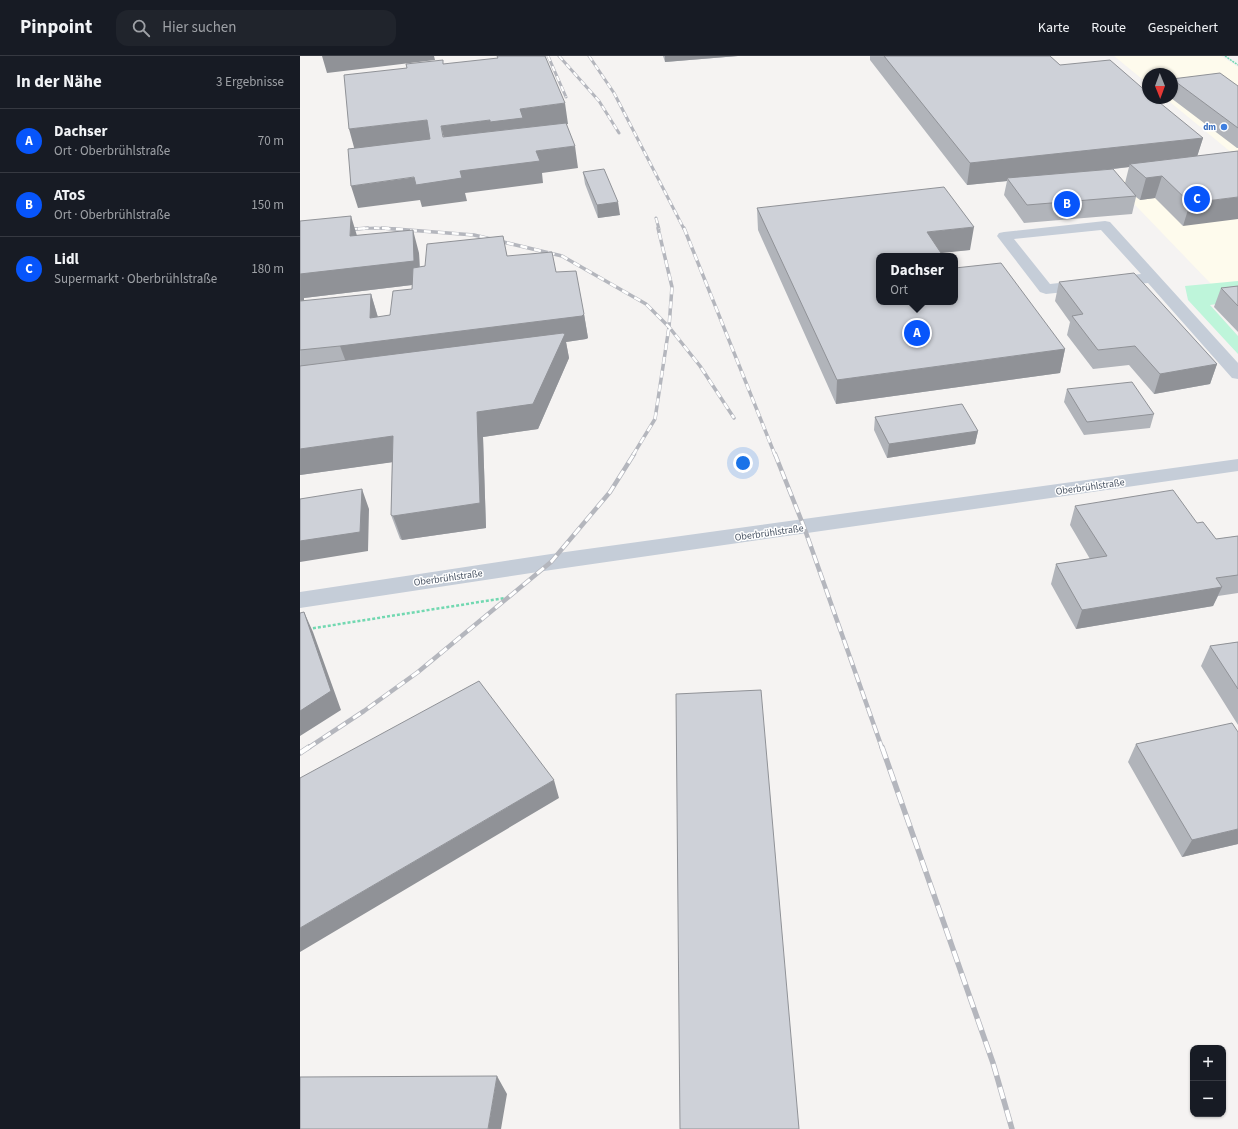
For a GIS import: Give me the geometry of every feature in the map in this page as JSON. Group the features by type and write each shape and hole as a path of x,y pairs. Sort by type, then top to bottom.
{"street":[{"path":"1152,278 1046,289 1004,236 1105,225 1238,374"},
{"name":"Oberbrühlstraße","path":"300,600 551,562 1238,465"}],"path":[{"path":"1225,56 1238,65"}],"shaded area":[{"path":"1114,56 1221,56 1238,67 1238,158 1172,104 1178,104 1178,68 1142,68 1142,79"},
{"path":"1238,168 1238,281 1212,285 1113,182"}],"green space":[{"path":"1238,281 1238,301 1210,305 1238,336 1238,354 1188,300 1185,286"}],"building":[{"path":"497,56 545,56 565,103 520,109 523,118 490,122 490,120 441,126 443,137 566,123 575,146 536,151 540,161 460,171 462,178 416,185 414,177 351,186 348,149 430,139 427,120 349,129 344,75 407,68 406,64 443,60 443,64 498,58"},
{"path":"884,56 1050,56 1060,65 1110,60 1142,88 1142,104 1161,104 1203,138 970,163"},
{"path":"1220,73 1238,86 1238,128 1178,83 1178,78"},
{"path":"1238,151 1238,197 1190,203 1162,176 1146,178 1130,164"},
{"path":"604,169 618,202 597,205 583,172"},
{"path":"1113,169 1136,196 1027,205 1007,178"},
{"path":"944,187 974,227 927,232 941,253 876,253 876,305 958,305 958,268 1001,263 1065,349 837,380 757,208"},
{"path":"351,216 350,236 413,230 414,261 300,274 300,221"},
{"path":"503,236 507,256 552,252 556,272 576,271 584,314 582,316 300,350 300,301 371,294 370,318 390,315 393,291 412,289 413,268 425,266 427,244"},
{"path":"1134,273 1217,364 1160,374 1135,346 1098,350 1072,316 1083,314 1059,282"},
{"path":"1238,286 1238,306 1221,288"},
{"path":"563,333 565,334 533,404 477,412 480,503 393,516 391,515 393,436 300,449 300,366"},
{"path":"1132,382 1154,414 1087,422 1067,389"},
{"path":"962,404 978,431 889,444 875,417"},
{"path":"362,489 360,532 300,541 300,499"},
{"path":"1173,490 1197,523 1203,522 1216,539 1238,536 1238,575 1216,578 1222,587 1082,610 1056,564 1107,556 1075,506"},
{"path":"304,612 331,691 300,711 300,613"},
{"path":"1238,642 1238,689 1210,646"},
{"path":"479,681 554,780 300,928 300,778"},
{"path":"761,690 799,1129 680,1129 676,694"},
{"path":"1232,723 1238,732 1238,829 1192,840 1136,744"},
{"path":"497,1076 488,1129 300,1129 300,1077"}],"railway":[{"path":"548,56 566,97"},
{"path":"559,56 599,101 619,133"},
{"path":"589,56 614,93 684,229"},
{"path":"656,218 659,229"},
{"path":"360,229 368,228"},
{"path":"382,228 394,229"},
{"path":"658,228 672,287 669,327"},
{"path":"684,228 775,455"},
{"path":"352,229 360,229"},
{"path":"344,230 360,229"},
{"path":"360,229 394,229"},
{"path":"394,229 474,235 562,256 646,304 669,327"},
{"path":"633,455 655,419 669,327"},
{"path":"669,327 700,366 734,418"},
{"path":"308,748 364,711 418,672 551,562 610,492 634,454"},
{"path":"775,454 804,527 882,748"},
{"path":"300,753 309,747"},
{"path":"882,747 993,1063 1012,1129"}],"place":[{"name":"dm","path":"1224,127"},
{"name":"Lidl","path":"1197,199"},
{"name":"AToS","path":"1067,204"},
{"name":"Dachser","path":"917,333"}]}
